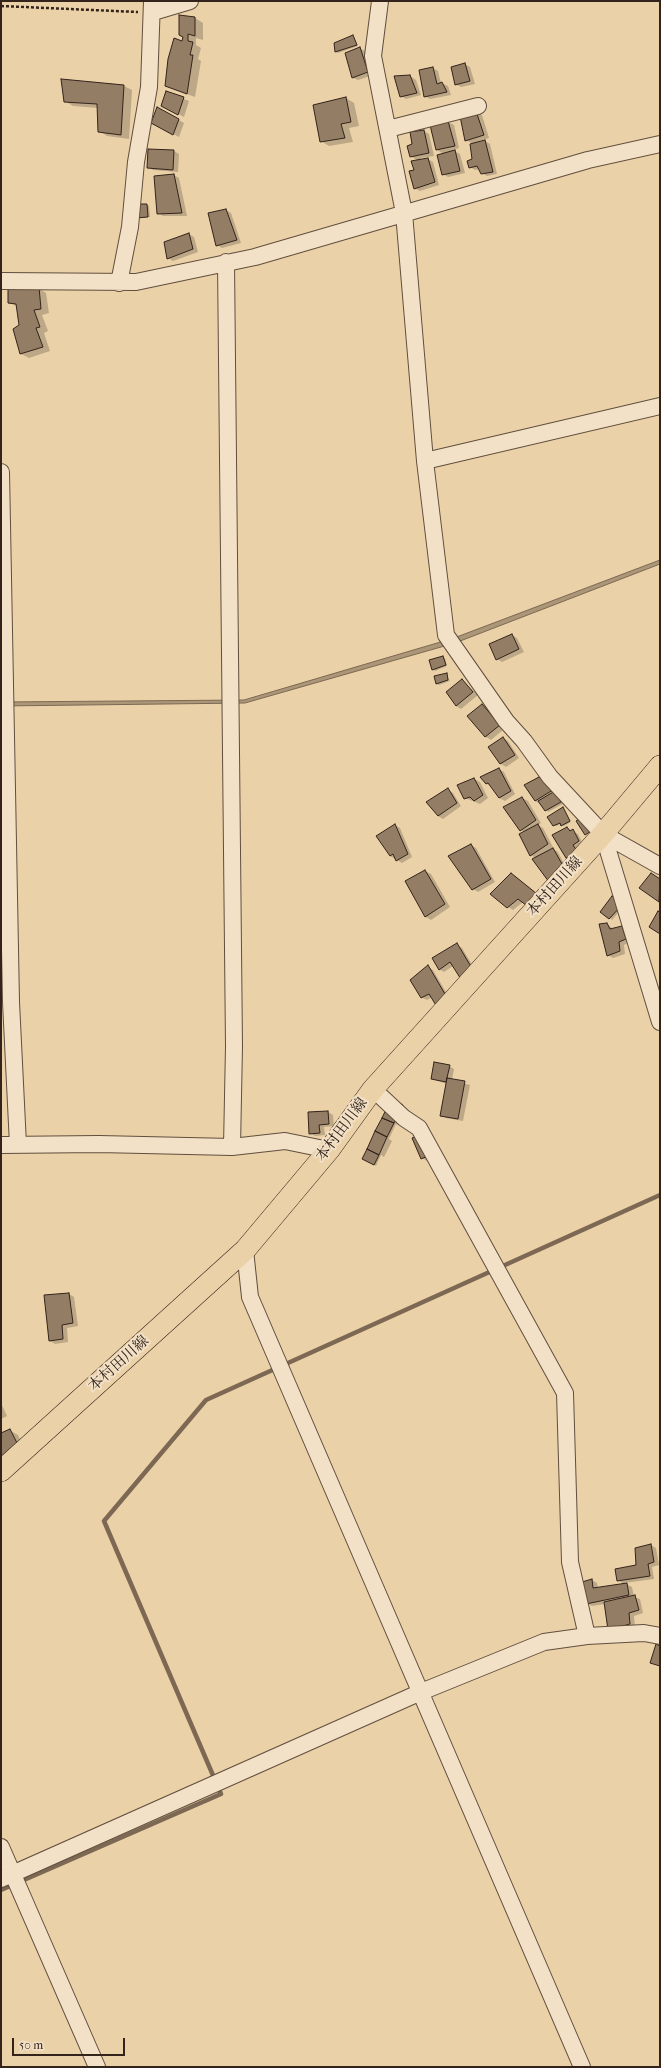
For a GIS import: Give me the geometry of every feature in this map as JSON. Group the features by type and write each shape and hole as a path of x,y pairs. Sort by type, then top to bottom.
{"main road":[{"name":"本村田川線","path":"1,1471 245,1250 329,1150 373,1089 603,834 660,766"}],"street":[{"path":"119,283 130,228 136,162 149,87 152,7 190,1"},
{"path":"380,1 373,56 404,213 425,460 446,635 506,721 524,741 550,777 603,834 660,866"},
{"path":"388,129 478,106"},
{"path":"1,282 136,282 255,257 588,160 660,144"},
{"path":"226,262 234,959 232,1147"},
{"path":"425,460 660,406"},
{"path":"1,472 11,1002 18,1145"},
{"path":"603,834 660,1022"},
{"path":"373,1089 404,1118 419,1128 565,1394 570,1562 587,1636"},
{"path":"1,1145 99,1144 232,1147 285,1142 329,1150"},
{"path":"245,1250 250,1297 582,2067"},
{"path":"7,1876 421,1692 544,1642 587,1636 644,1633 660,1636"},
{"path":"1,1847 7,1876 97,2067"}],"path":[{"path":"1,6 152,7"}],"shaded area":[{"path":"660,560 660,564 455,643 245,703 1,706 1,702 244,700 454,638"}],"building":[{"path":"179,15 195,17 195,36 188,34 188,41 193,42 190,55 193,55 187,94 165,86 168,59 174,38 182,41 183,37 179,35"},
{"path":"353,35 357,45 335,52 334,43"},
{"path":"360,47 368,72 352,78 345,53"},
{"path":"465,63 470,81 455,85 451,67"},
{"path":"433,67 437,84 442,82 447,92 424,97 419,70"},
{"path":"410,75 417,93 400,97 394,76"},
{"path":"61,79 124,85 121,135 98,132 97,104 64,102"},
{"path":"166,91 184,97 178,115 161,106"},
{"path":"346,97 351,122 341,124 345,138 320,142 313,105"},
{"path":"157,107 179,119 173,135 151,123"},
{"path":"476,111 484,135 465,141 460,116"},
{"path":"448,121 455,146 436,150 430,125"},
{"path":"424,130 429,153 410,157 407,146 412,144 410,132"},
{"path":"485,140 493,172 481,174 477,166 469,168 467,161 472,159 470,144"},
{"path":"148,149 174,150 173,170 147,168"},
{"path":"455,150 460,171 442,175 437,155"},
{"path":"428,158 435,182 414,189 409,171 414,170 411,161"},
{"path":"174,174 182,213 157,214 154,176"},
{"path":"137,204 147,204 148,217 136,218"},
{"path":"226,209 237,240 216,246 208,213"},
{"path":"189,233 193,249 167,259 164,242"},
{"path":"8,287 39,287 41,309 34,310 40,327 36,328 43,347 20,354 13,329 19,325 16,304 8,303"},
{"path":"512,634 519,649 496,660 489,644"},
{"path":"443,656 446,665 432,670 429,660"},
{"path":"447,673 448,680 436,684 434,676"},
{"path":"462,679 473,692 456,706 446,692"},
{"path":"482,704 500,725 485,737 467,716"},
{"path":"503,737 515,755 500,764 488,747"},
{"path":"499,768 511,791 499,798 488,783 486,784 480,777"},
{"path":"539,777 543,781 550,777 556,788 535,801 524,785"},
{"path":"474,778 483,795 474,801 470,797 464,799 457,785"},
{"path":"448,788 457,803 438,816 426,802"},
{"path":"555,791 561,802 545,811 538,801"},
{"path":"522,797 536,820 520,831 503,807"},
{"path":"563,807 570,821 561,826 560,823 553,826 547,817"},
{"path":"584,816 593,830 585,835 576,821"},
{"path":"395,824 408,854 396,861 393,854 390,856 376,836"},
{"path":"538,824 548,844 530,856 519,834"},
{"path":"567,827 570,831 573,829 579,841 573,845 577,851 566,858 552,835"},
{"path":"471,844 491,879 472,890 448,856"},
{"path":"553,848 566,871 549,882 532,859"},
{"path":"425,870 445,904 425,917 405,881"},
{"path":"511,873 542,898 531,909 518,899 507,908 490,894"},
{"path":"651,873 660,879 659,902 639,888"},
{"path":"612,896 622,905 609,919 600,912"},
{"path":"658,911 660,913 660,934 649,927"},
{"path":"607,923 610,929 622,926 626,939 619,942 620,951 607,956 599,924"},
{"path":"457,943 476,975 464,984 450,962 439,970 432,958"},
{"path":"428,965 452,1006 442,1015 429,994 421,998 410,980"},
{"path":"434,1062 450,1065 446,1082 431,1079"},
{"path":"447,1078 465,1081 458,1119 440,1116"},
{"path":"391,1099 403,1105 394,1123 382,1118"},
{"path":"328,1111 329,1124 319,1125 320,1133 309,1134 308,1112"},
{"path":"382,1118 394,1123 387,1137 375,1131"},
{"path":"375,1131 387,1137 379,1155 367,1149"},
{"path":"426,1132 435,1153 421,1159 412,1138"},
{"path":"367,1149 379,1155 374,1165 362,1159"},
{"path":"69,1293 73,1323 62,1325 63,1339 49,1341 44,1295"},
{"path":"10,1429 20,1449 1,1466 1,1433"},
{"path":"651,1544 654,1562 648,1564 650,1576 617,1581 615,1569 636,1565 635,1548"},
{"path":"592,1579 593,1588 627,1583 629,1595 586,1604 582,1582"},
{"path":"635,1595 639,1610 629,1613 630,1624 608,1630 604,1602"},
{"path":"656,1644 660,1646 660,1666 650,1663"}],"waterway":[{"path":"1,1890 221,1794 104,1521 206,1400 660,1195"}]}
